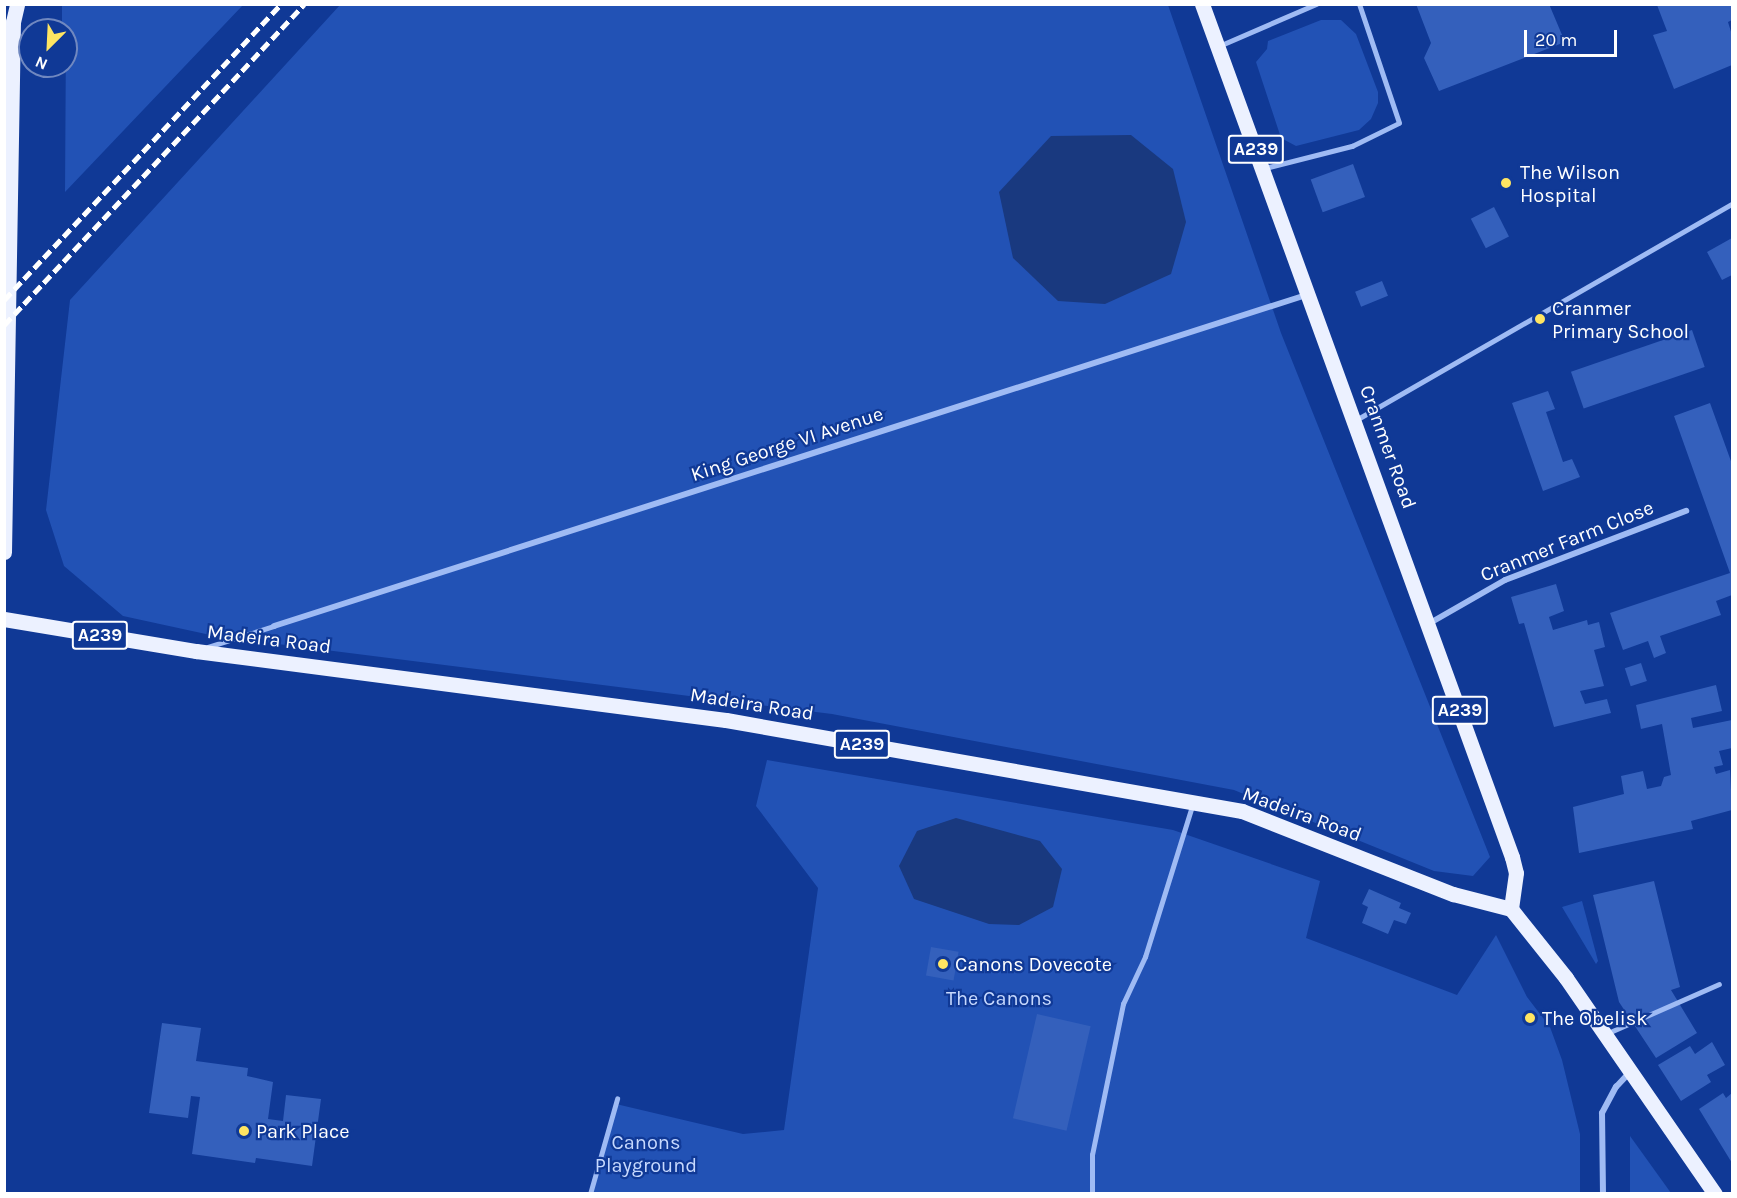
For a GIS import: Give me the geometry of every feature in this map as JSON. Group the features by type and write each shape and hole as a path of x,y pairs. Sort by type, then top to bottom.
{"main road":[{"path":"4,552 8,441 13,22 10,4"},
{"path":"13,22 17,4"},
{"name":"Cranmer Road","path":"1202,4 1430,623 1512,857 1515,873 1511,909"},
{"name":"Madeira Road","path":"4,619 196,651 726,720 1242,812 1453,894 1511,909"},
{"path":"1511,909 1632,1071 1715,1194"}],"street":[{"name":"King George VI Avenue","path":"274,626 1310,294"},
{"name":"Cranmer Farm Close","path":"1430,623 1505,580 1686,510"},
{"path":"1603,1194 1602,1113 1616,1088 1632,1071"}],"lane":[{"path":"1217,47 1316,4"},
{"path":"1264,169 1352,146 1400,123 1359,4"},
{"path":"1356,420 1732,204"},
{"path":"196,651 274,626"},
{"path":"1092,1194 1092,1155 1123,1004 1145,957 1193,803"},
{"path":"1605,1034 1719,984"},
{"path":"590,1194 617,1099"}],"green space":[{"path":"62,5 243,5 65,192 66,78 78,78 78,18 62,18"},
{"path":"340,5 1168,5 1281,333 1490,857 1473,876 1434,871 1234,790 832,714 215,636 123,616 64,566 46,510 70,300"},
{"path":"1321,20 1341,20 1356,34 1378,92 1378,103 1371,119 1359,130 1296,146 1281,138 1256,62 1267,49 1268,41"},
{"name":"The Canons","path":"767,760 1173,830 1320,881 1306,938 1457,995 1496,935 1527,997 1550,1027 1562,1060 1580,1134 1580,1193 590,1194 616,1104 743,1134 784,1130 818,888 756,806"},
{"path":"1582,901 1598,961 1596,964 1562,907"},
{"path":"1630,1136 1671,1193 1630,1193"}],"shaded area":[{"path":"1131,135 1173,169 1186,222 1171,274 1105,304 1058,301 1013,258 999,192 1051,136"},
{"path":"956,818 1040,841 1062,869 1053,907 1019,925 989,924 914,899 899,866 917,831"}],"building":[{"path":"1416,4 1549,4 1565,42 1439,91 1424,58 1431,43"},
{"path":"1657,5 1732,5 1732,20 1728,22 1732,35 1732,65 1674,89 1653,35 1667,31"},
{"path":"1353,164 1365,197 1323,212 1311,179"},
{"path":"1494,207 1509,236 1486,248 1471,219"},
{"path":"1732,238 1732,275 1722,280 1707,252"},
{"path":"1382,281 1388,296 1361,307 1355,292"},
{"path":"1692,330 1705,367 1584,409 1571,372"},
{"path":"1548,391 1555,409 1546,412 1563,462 1572,459 1580,477 1543,491 1512,403"},
{"path":"1710,403 1732,464 1732,595 1716,601 1721,615 1660,636 1666,653 1654,658 1648,641 1623,650 1610,613 1730,573 1674,416"},
{"path":"1556,584 1564,611 1549,617 1553,630 1587,620 1588,625 1599,622 1605,647 1594,650 1604,686 1580,691 1585,704 1607,699 1611,713 1554,727 1524,623 1519,624 1511,597"},
{"path":"1641,663 1647,681 1631,686 1625,668"},
{"path":"1716,685 1722,711 1691,718 1693,728 1732,720 1732,748 1719,751 1723,765 1714,767 1716,774 1730,770 1732,810 1691,821 1693,829 1579,853 1573,807 1624,794 1621,776 1643,771 1647,789 1661,786 1664,777 1671,775 1662,724 1641,729 1636,705"},
{"path":"1654,881 1680,987 1671,990 1697,1033 1656,1058 1619,1002 1593,895"},
{"path":"1369,889 1401,903 1399,908 1411,913 1406,924 1394,920 1388,934 1362,923 1368,907 1362,904"},
{"name":"Canons Dovecote","path":"931,947 959,952 954,980 926,976"},
{"name":"The Canons","path":"1037,1014 1091,1026 1067,1131 1013,1118"},
{"path":"162,1023 201,1028 196,1061 248,1068 247,1076 273,1082 268,1119 283,1121 286,1095 321,1099 312,1166 256,1158 255,1163 192,1154 200,1097 191,1096 188,1118 149,1113"},
{"path":"1712,1042 1725,1065 1707,1075 1711,1082 1681,1101 1658,1065 1690,1046 1695,1054"},
{"path":"1723,1093 1726,1098 1732,1093 1732,1163 1699,1109"}],"railway":[{"path":"4,300 281,4"},
{"path":"4,325 304,4"}],"place":[{"name":"The Wilson Hospital","path":"1506,183"},
{"name":"Cranmer Primary School","path":"1540,319"},
{"name":"Canons Dovecote","path":"943,964"},
{"name":"The Obelisk","path":"1530,1018"},
{"name":"Park Place","path":"244,1131"}],"park label":[{"name":"Canons Playground","path":"646,1154"}]}
